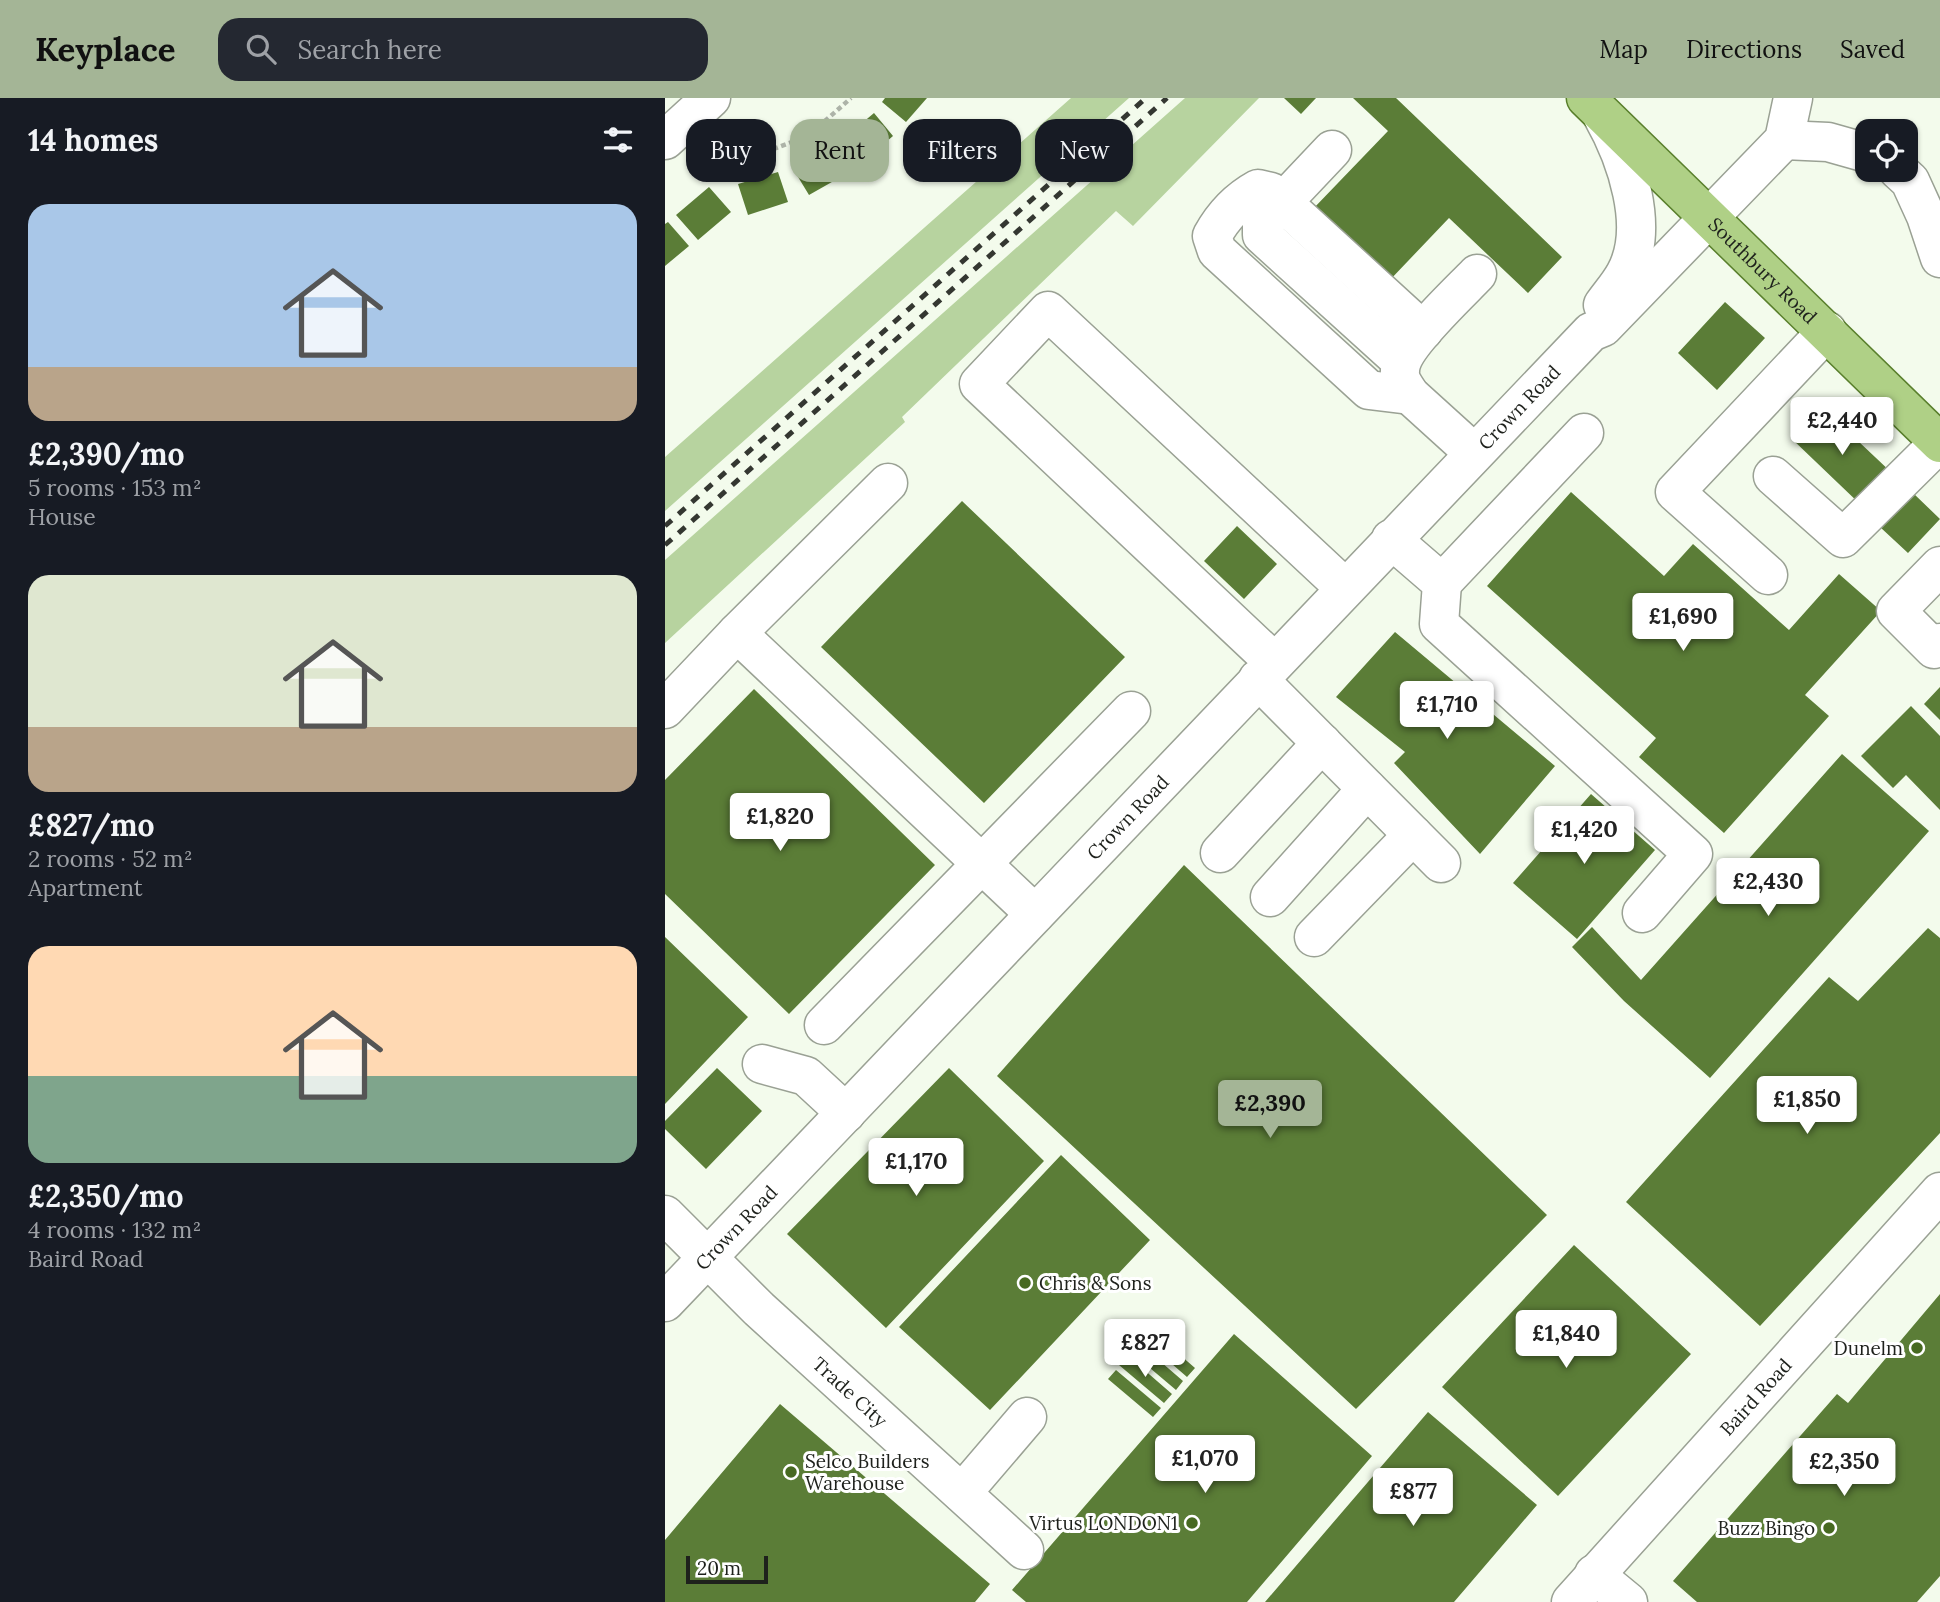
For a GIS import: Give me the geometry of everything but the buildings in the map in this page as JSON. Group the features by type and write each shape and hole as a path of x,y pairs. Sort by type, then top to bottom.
{"main road":[{"name":"Southbury Road","path":"1592,104 1940,442"}],"street":[{"path":"677,145 711,98"},
{"path":"1709,217 1784,140 1793,98"},
{"name":"Crown Road","path":"1592,104 1617,141 1633,196 1636,223 1634,247 1626,274"},
{"path":"1784,140 1828,142 1855,150"},
{"path":"1332,150 1262,224 1262,235 1411,362 1474,453"},
{"path":"1910,182 1926,216 1940,258"},
{"path":"1283,202 1271,192 1258,189 1245,196 1220,222 1212,236 1217,251 1369,390 1411,362 1477,274"},
{"name":"Crown Road","path":"1591,332 1594,317 1626,274 1671,223 1685,217 1709,217"},
{"name":"Crown Road","path":"665,1302 1391,539 1591,332 1603,327 1709,217"},
{"path":"1345,588 1048,311 979,384 1266,670 1322,743 1441,863"},
{"path":"1768,575 1675,492 1827,331"},
{"path":"1584,433 1442,583 1439,624 1693,854 1642,913"},
{"path":"1773,476 1843,538 1940,442"},
{"path":"665,709 737,633 888,483"},
{"path":"1391,539 1442,583"},
{"path":"1940,566 1896,611 1934,649 1940,643"},
{"path":"737,633 1035,914"},
{"path":"824,1025 1131,711"},
{"path":"1220,853 1322,743"},
{"path":"1270,897 1367,789"},
{"path":"1314,937 1413,835"},
{"path":"762,1064 806,1076 846,1112"},
{"name":"Baird Road","path":"1582,1588 1940,1192"},
{"name":"Trade City","path":"665,1215 759,1309 1024,1550"},
{"path":"962,1493 1027,1417"},
{"path":"1582,1588 1628,1602"}],"path":[{"path":"677,145 739,162 808,136 851,98"}],"green space":[{"path":"1071,98 1129,98 1105,119 1047,119"},
{"path":"1185,98 1259,98 1133,226 1116,211 902,417 905,422 665,643 665,560 1090,182 1133,182 1133,144"},
{"path":"1035,130 1035,182 665,511 665,457 976,182 1021,182 1021,142"}],"railway":[{"path":"665,526 1146,98"},
{"path":"665,545 1167,98"}],"place":[{"name":"Chris & Sons","path":"1025,1283"},
{"name":"Dunelm","path":"1917,1348"},
{"name":"Selco Builders Warehouse","path":"791,1472"},
{"name":"Virtus LONDON1","path":"1192,1523"},
{"name":"Buzz Bingo","path":"1829,1528"}]}
